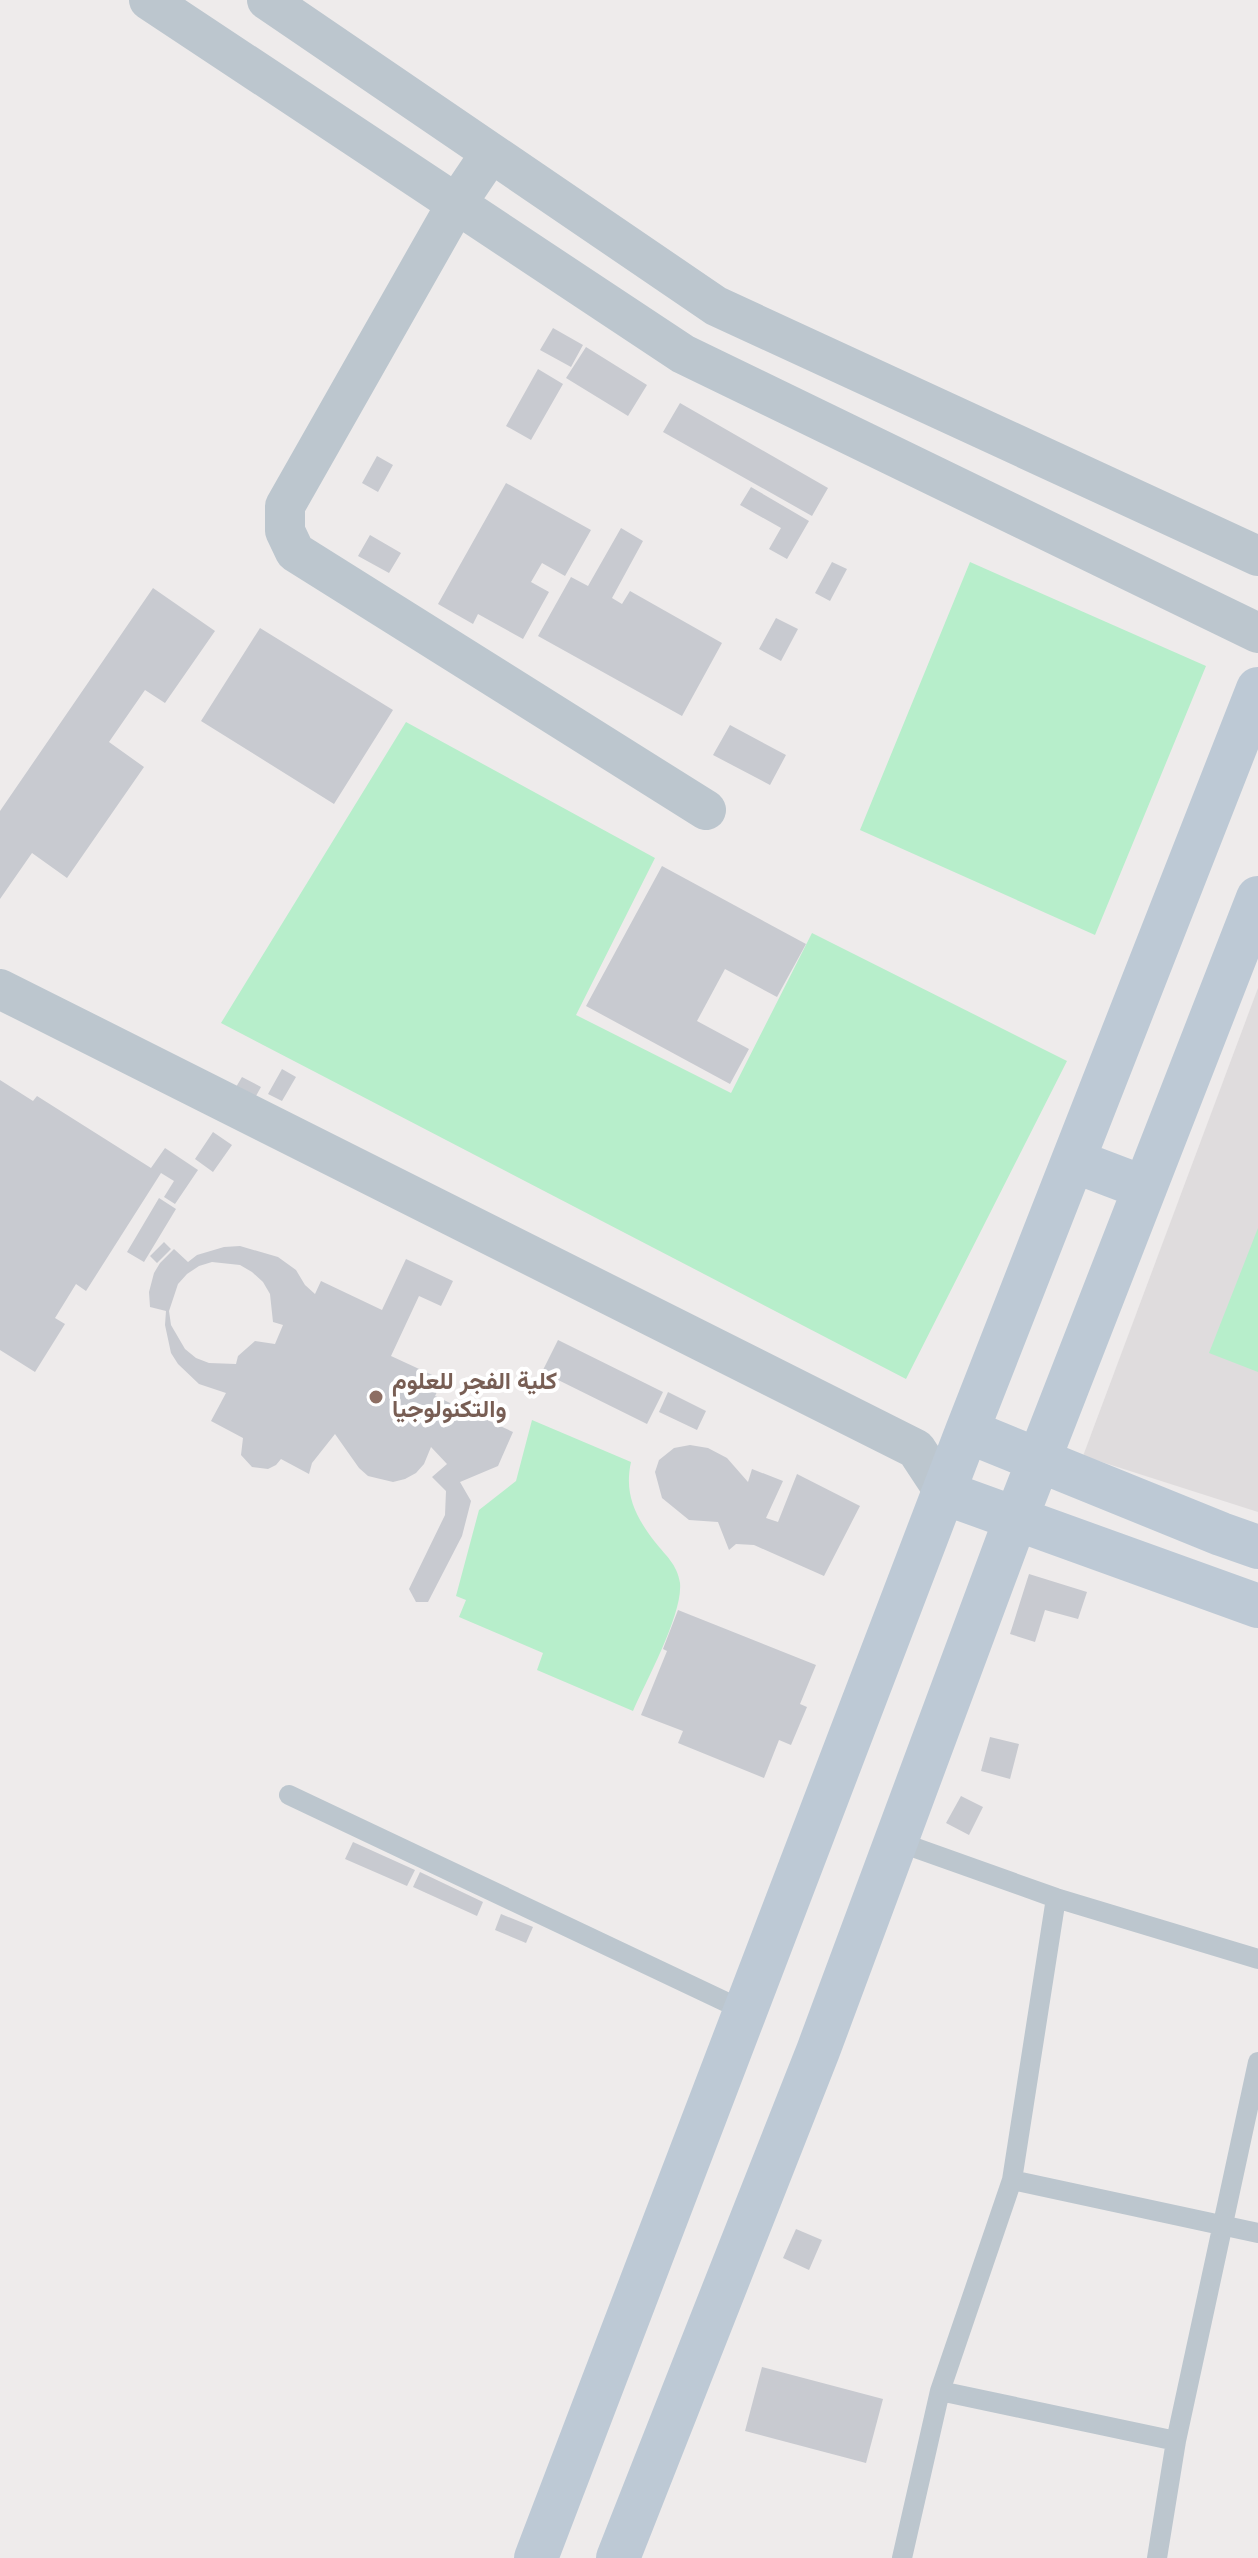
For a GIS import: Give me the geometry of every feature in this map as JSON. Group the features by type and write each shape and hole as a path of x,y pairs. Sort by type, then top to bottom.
{"street":[{"path":"149,0 683,354 1258,633"},
{"path":"267,0 716,306 1258,556"},
{"path":"490,154 457,203 285,506 285,531 295,552 706,810"},
{"path":"536,2558 967,1431 1258,689"},
{"path":"618,2558 818,2051 1015,1521 1258,898"},
{"path":"0,989 916,1449 945,1493 1015,1521 1258,1606"},
{"path":"1074,1161 1145,1188"},
{"path":"916,1449 967,1431 1240,1540 1198,1586"}],"lane":[{"path":"289,1795 745,2011"},
{"path":"896,1841 1056,1898 1258,1959"},
{"path":"902,2558 940,2391 1012,2180 1056,1898"},
{"path":"1157,2558 1176,2441 1258,2062"},
{"path":"1012,2180 1258,2233"},
{"path":"940,2391 1176,2441"}],"shaded area":[{"path":"1258,988 1258,1512 1083,1456"}],"green space":[{"path":"970,562 1206,666 1095,935 860,830"},
{"path":"406,722 655,858 576,1015 731,1093 812,933 1067,1061 906,1379 221,1023"},
{"path":"1258,1228 1258,1372 1209,1353"},
{"path":"532,1420 631,1462 630,1495 637,1514 679,1576 676,1612 633,1711 537,1670 543,1653 459,1617 466,1600 456,1596 479,1510 516,1481"}],"building":[{"path":"553,328 583,345 571,367 540,350"},
{"path":"586,347 647,385 628,416 566,378"},
{"path":"538,369 563,384 531,440 506,426"},
{"path":"680,403 828,488 812,516 663,432"},
{"path":"377,456 393,465 378,492 362,483"},
{"path":"506,483 591,530 565,576 542,563 531,582 549,592 523,639 478,614 473,624 438,604"},
{"path":"751,487 809,521 787,559 769,549 781,528 740,505"},
{"path":"621,528 643,541 612,598 622,604 630,591 722,643 682,716 538,636 571,577 588,586"},
{"path":"370,535 401,553 389,573 358,556"},
{"path":"832,562 847,569 830,601 815,593"},
{"path":"153,588 215,631 165,703 145,690 109,742 144,767 67,878 32,853 0,899 0,811"},
{"path":"776,618 798,629 781,661 759,649"},
{"path":"260,628 393,710 334,804 201,721"},
{"path":"730,725 786,755 770,785 713,755"},
{"path":"662,866 806,944 777,997 725,969 697,1021 749,1049 730,1084 586,1006"},
{"path":"282,1069 296,1077 282,1101 268,1094"},
{"path":"242,1077 261,1087 252,1103 233,1092"},
{"path":"0,1080 33,1101 37,1096 151,1168 165,1148 198,1170 175,1204 164,1197 174,1181 161,1173 86,1291 76,1284 55,1318 65,1324 35,1372 0,1350"},
{"path":"213,1132 232,1145 213,1172 195,1159"},
{"path":"159,1198 176,1209 144,1262 127,1252"},
{"path":"164,1242 171,1249 157,1263 150,1256"},
{"path":"240,1246 278,1257 296,1270 315,1294 321,1281 382,1310 406,1259 453,1281 441,1306 419,1296 391,1356 443,1380 435,1396 513,1432 498,1466 460,1482 471,1501 462,1536 428,1602 416,1602 409,1589 445,1515 446,1491 432,1477 447,1464 431,1447 424,1464 416,1473 393,1482 368,1476 335,1434 312,1463 309,1474 281,1459 268,1469 252,1467 241,1455 243,1438 211,1421 226,1393 199,1384 171,1353 165,1325 166,1311 150,1307 149,1292 154,1273 174,1249 188,1262 197,1255","holes":["212,1262 240,1265 263,1282 270,1294 273,1322 283,1325 275,1344 255,1341 238,1356 236,1364 209,1363 196,1358 185,1349 171,1325 169,1311 178,1284 199,1266"]},
{"path":"558,1340 663,1392 647,1424 542,1372"},
{"path":"668,1392 706,1411 697,1430 659,1412"},
{"path":"690,1445 708,1448 727,1458 748,1482 752,1469 783,1481 766,1518 778,1522 797,1474 860,1506 824,1576 754,1545 736,1544 729,1550 718,1522 689,1520 662,1498 655,1472 659,1460 674,1448"},
{"path":"1029,1574 1087,1592 1078,1619 1045,1610 1035,1642 1010,1634"},
{"path":"678,1610 816,1665 800,1704 807,1707 791,1745 779,1740 764,1778 678,1743 683,1731 641,1715 667,1651 663,1649"},
{"path":"990,1737 1019,1744 1010,1779 981,1771"},
{"path":"961,1796 983,1807 969,1835 946,1823"},
{"path":"353,1842 415,1870 407,1886 345,1859"},
{"path":"420,1872 483,1902 477,1916 413,1887"},
{"path":"501,1914 533,1927 526,1943 495,1930"},
{"path":"796,2229 822,2240 809,2270 783,2258"},
{"path":"762,2367 883,2399 866,2463 745,2431"}],"place":[{"name":"كلية الفجر للعلوم والتكنولوجيا","path":"376,1397"}]}
